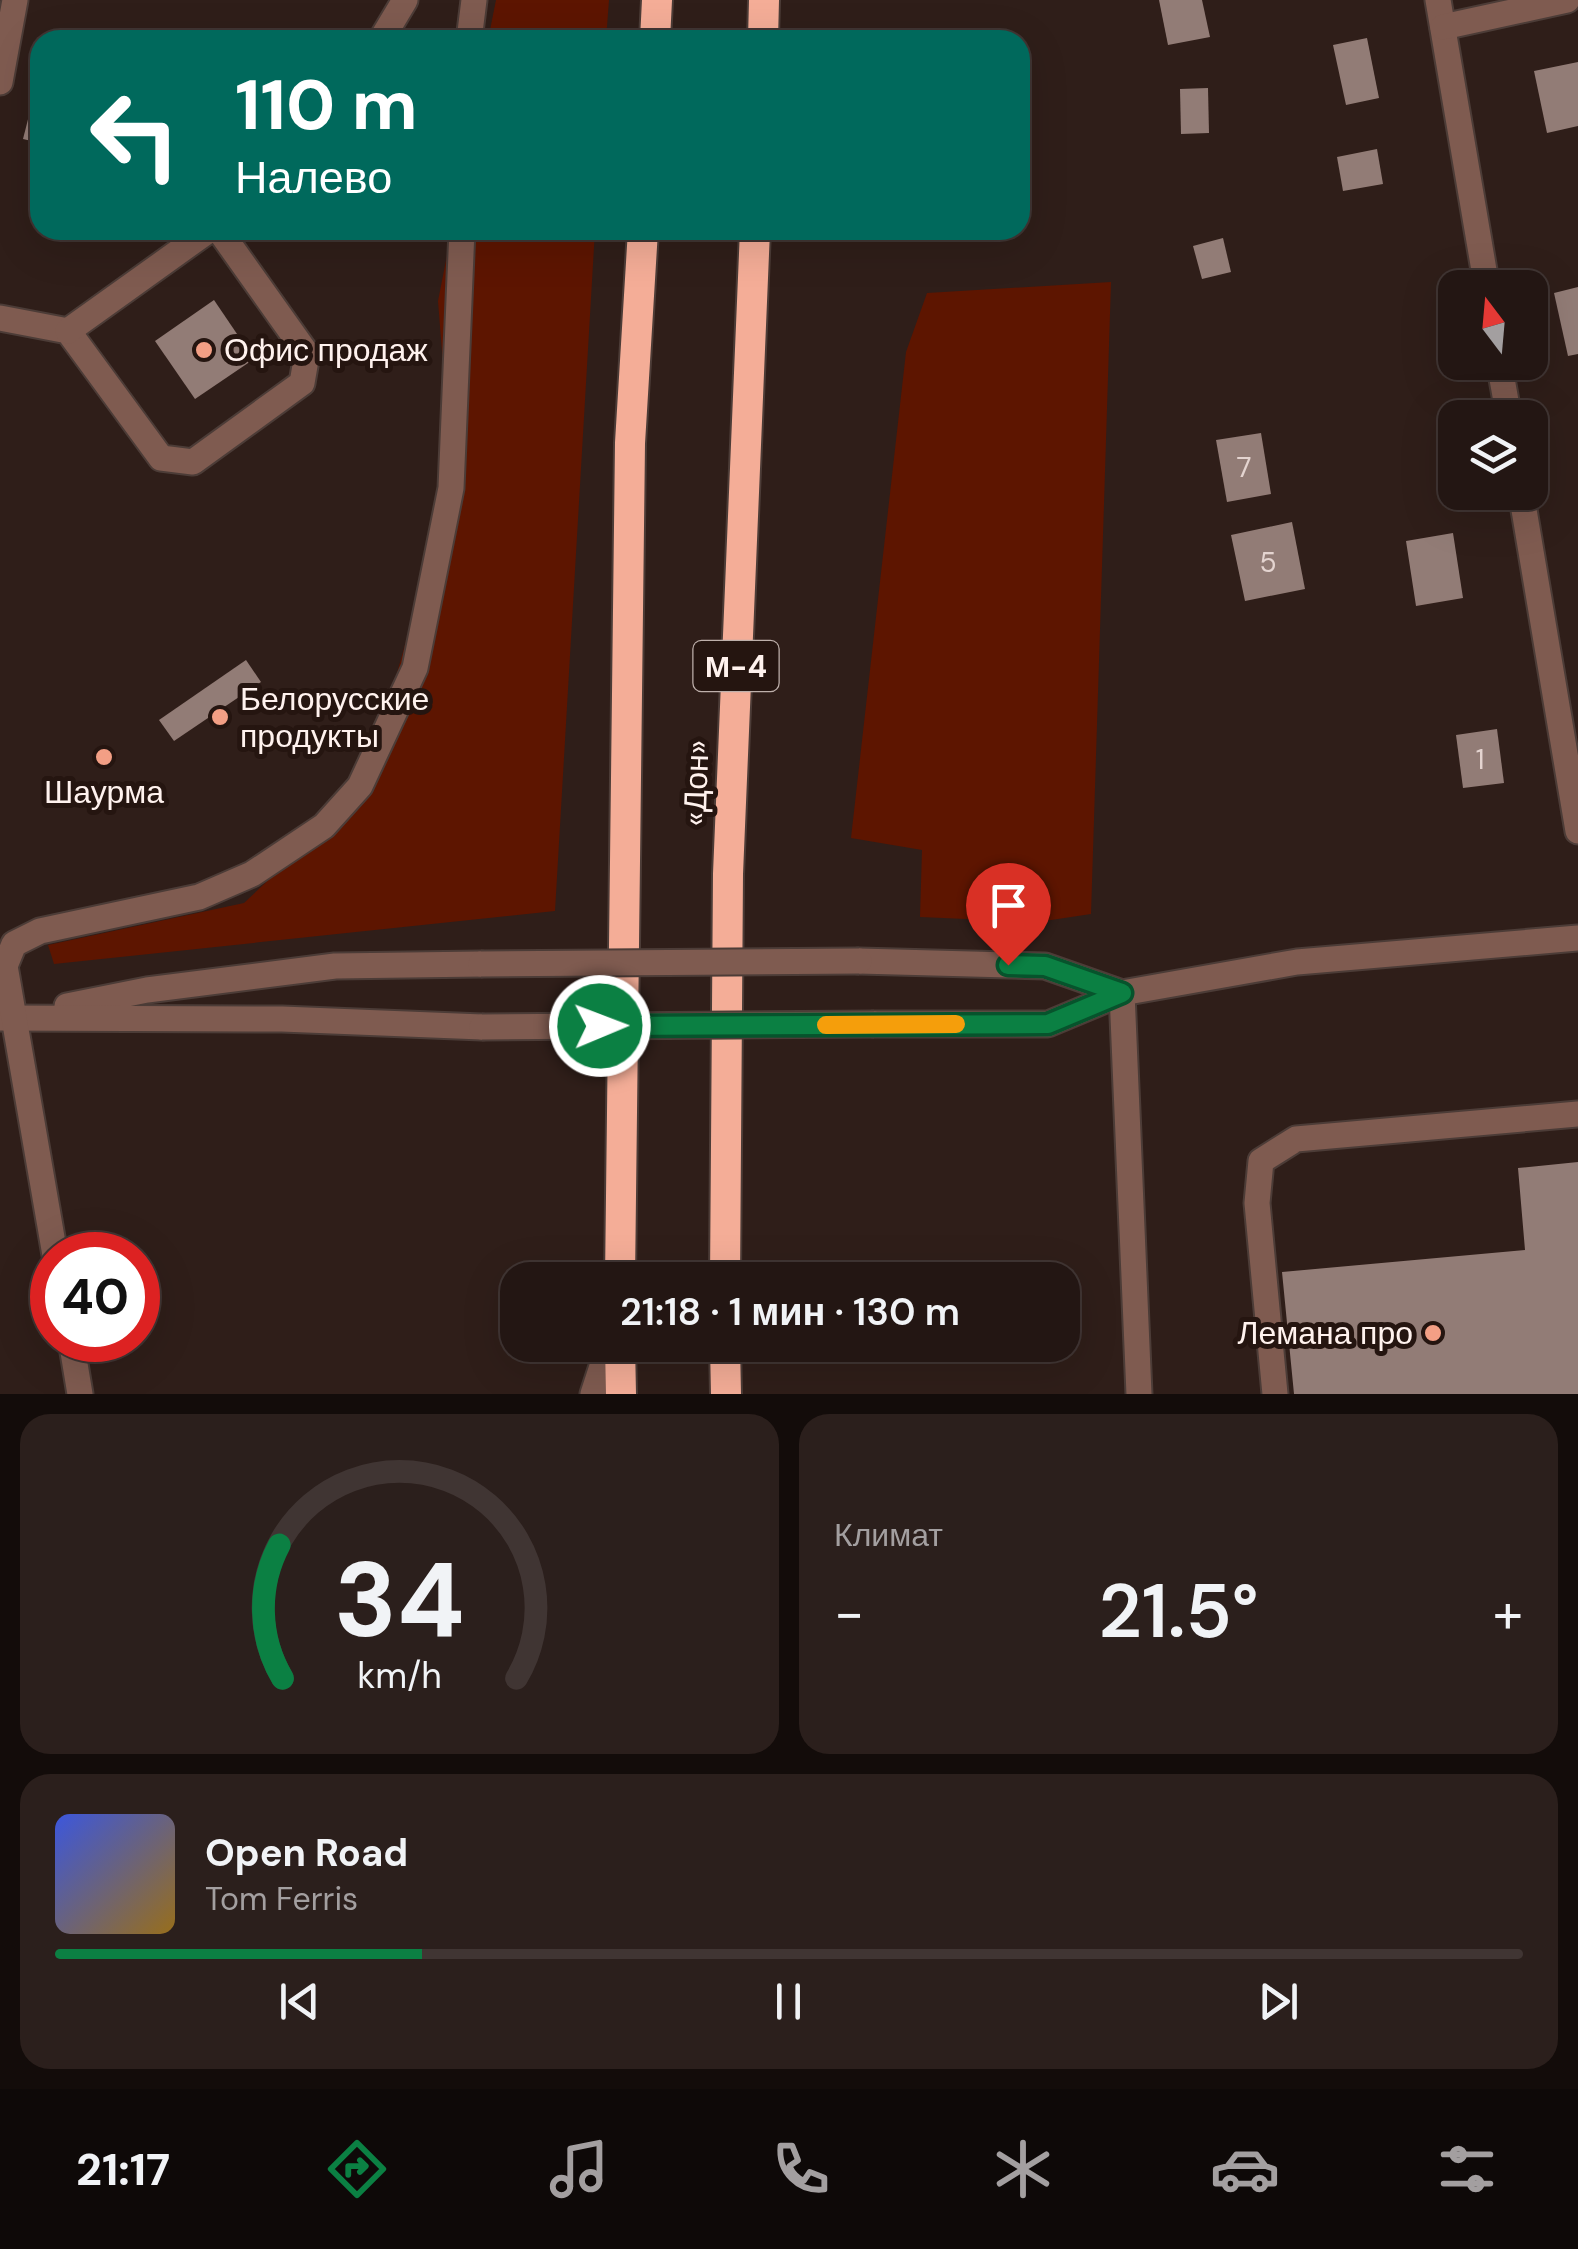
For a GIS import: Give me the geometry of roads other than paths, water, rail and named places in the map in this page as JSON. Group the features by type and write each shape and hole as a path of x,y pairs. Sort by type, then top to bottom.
{"highway":[{"path":"655,30 657,0"},
{"path":"762,30 764,0"},
{"path":"620,1262 630,443 642,240"},
{"name":"«Дон»","path":"725,1262 728,874 754,240"},
{"path":"621,1362 622,1394"},
{"path":"725,1362 726,1394"}],"street":[{"path":"0,80 15,0"},
{"path":"387,30 405,0"},
{"path":"471,30 474,0"},
{"path":"1438,0 1484,270"},
{"path":"1443,27 1567,0"},
{"path":"68,331 195,240"},
{"path":"0,318 68,331 161,458 192,462 302,383 306,354 226,240"},
{"path":"5,966 14,944 40,931 198,897 252,874 324,826 360,786 415,668 451,488 462,240"},
{"path":"1524,510 1578,831"},
{"path":"0,933 6,1017 50,1232"},
{"path":"6,1017 282,1019 482,1028 1048,1024 1122,993 1296,962 1578,938"},
{"path":"6,1017 148,990 335,966 859,961 1045,966 1122,993"},
{"path":"1122,993 1139,1394"},
{"path":"1275,1394 1257,1203 1262,1161 1296,1139 1578,1114"},
{"path":"75,1362 80,1394"},
{"path":"593,1394 603,1362"}],"place":[{"name":"Офис продаж","path":"204,350"},
{"name":"Белорусские продукты","path":"220,717"},
{"name":"Шаурма","path":"104,757"},
{"name":"Лемана про","path":"1433,1333"}]}
